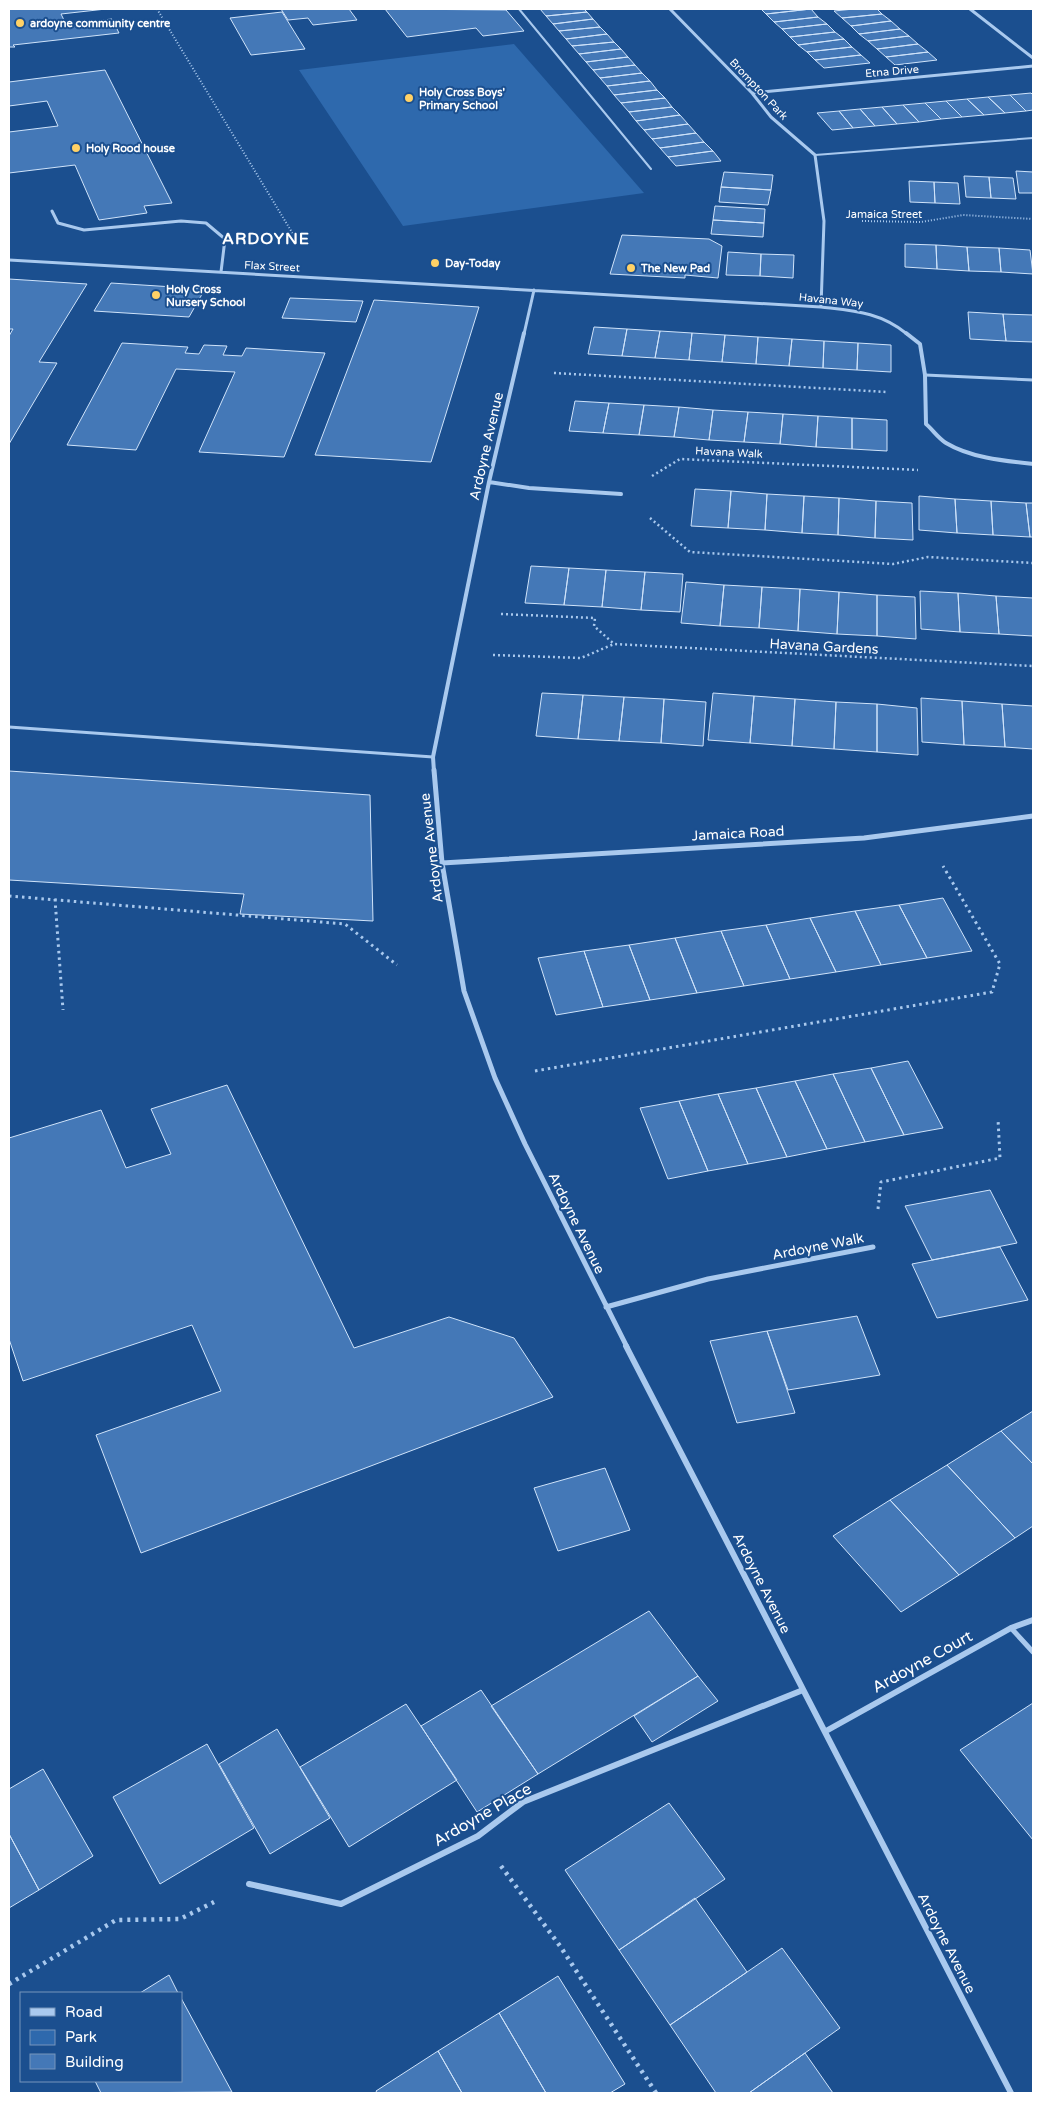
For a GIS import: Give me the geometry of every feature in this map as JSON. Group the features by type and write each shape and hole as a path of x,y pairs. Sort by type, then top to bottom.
{"street":[{"name":"Brompton Park","path":"670,9 752,93 770,117 815,155"},
{"path":"970,9 1033,58"},
{"name":"Etna Drive","path":"752,93 1033,66"},
{"path":"815,155 824,221 823,293 821,306"},
{"path":"52,212 58,223 84,230 181,221 206,223 225,239 221,272"},
{"name":"Flax Street","path":"9,260 534,290"},
{"name":"Havana Way","path":"534,290 821,306 866,312 896,326 920,344 925,375 926,424 946,443 975,453 1016,463 1033,464"},
{"name":"Ardoyne Avenue","path":"534,290 489,482 433,757 442,863 464,991 495,1078 525,1144 606,1307 803,1690 826,1731 1010,2093"},
{"path":"489,482 529,488 621,494"},
{"name":"Jamaica Road","path":"442,863 627,850 864,838 1033,816"},
{"name":"Ardoyne Walk","path":"606,1307 708,1279 873,1246"},
{"name":"Ardoyne Court","path":"826,1731 1011,1628 1033,1620"},
{"name":"Ardoyne Place","path":"249,1884 341,1904 478,1836 523,1802 803,1690"}],"lane":[{"path":"519,9 650,169"},
{"path":"815,155 1033,138"},
{"path":"925,375 1033,380"},
{"path":"9,728 433,757"},
{"path":"1011,1628 1033,1652"}],"path":[{"path":"157,9 303,251 306,277"},
{"name":"Jamaica Street","path":"824,221 921,222 963,215 1033,219"},
{"path":"515,371 925,394"},
{"name":"Havana Walk","path":"621,494 680,459 938,471 975,453"},
{"path":"621,494 690,552 893,564 928,557 1033,563"},
{"path":"462,612 595,618 594,626 614,644"},
{"name":"Havana Gardens","path":"454,654 581,658 614,644 1033,666"},
{"path":"573,1065 992,992 1000,964 939,859"},
{"path":"9,896 345,924 397,965"},
{"path":"55,899 63,1010"},
{"name":"Ardoyne Walk","path":"873,1246 881,1182 1000,1158 998,1119"},
{"path":"478,1836 560,1946 656,2093"},
{"path":"9,1984 116,1920 180,1919 249,1884"}],"green space":[{"path":"514,44 644,193 403,226 299,70"}],"building":[{"path":"9,9 106,9 61,14 66,24 112,19 119,33 9,47"},
{"path":"281,9 349,9 357,20 313,25 308,18 288,20"},
{"path":"385,9 506,10 524,31 483,36 476,28 407,37"},
{"path":"540,9 584,9 587,12 546,16"},
{"path":"761,9 811,9 766,14"},
{"path":"811,9 818,17 774,22 766,14"},
{"path":"877,9 882,14 842,18 834,11"},
{"path":"282,12 305,49 251,55 230,18"},
{"path":"587,12 593,19 553,24 546,16"},
{"path":"882,14 891,21 851,26 842,18"},
{"path":"818,17 827,24 782,29 774,22"},
{"path":"593,19 600,27 559,31 553,24"},
{"path":"891,21 900,29 859,34 851,26"},
{"path":"827,24 835,32 790,37 782,29"},
{"path":"600,27 607,34 566,39 559,31"},
{"path":"900,29 909,36 868,41 859,34"},
{"path":"835,32 844,39 798,45 790,37"},
{"path":"607,34 614,42 572,46 566,39"},
{"path":"909,36 918,44 877,49 868,41"},
{"path":"844,39 852,47 807,52 798,45"},
{"path":"614,42 621,49 579,54 572,46"},
{"path":"918,44 928,52 886,57 877,49"},
{"path":"852,47 861,55 815,60 807,52"},
{"path":"621,49 628,57 586,62 579,54"},
{"path":"928,52 937,60 895,65 886,57"},
{"path":"861,55 870,63 824,68 815,60"},
{"path":"628,57 635,65 593,70 586,62"},
{"path":"635,65 642,73 600,78 593,70"},
{"name":"Holy Rood house","path":"105,70 172,203 144,206 147,213 99,220 75,165 9,173 9,132 58,126 47,101 9,106 9,82"},
{"path":"642,73 650,81 607,86 600,78"},
{"path":"650,81 657,90 614,95 607,86"},
{"path":"657,90 665,98 621,103 614,95"},
{"path":"1031,93 1033,95 1033,110 1026,111 1010,95"},
{"path":"1010,95 1026,111 1005,113 988,97"},
{"path":"988,97 1005,113 984,115 967,99"},
{"path":"665,98 672,107 629,112 621,103"},
{"path":"967,99 984,115 962,117 946,101"},
{"path":"946,101 962,117 941,119 925,103"},
{"path":"925,103 941,119 919,122 903,105"},
{"path":"903,105 919,122 897,124 882,107"},
{"path":"672,107 680,115 636,121 629,112"},
{"path":"882,107 897,124 875,126 860,109"},
{"path":"860,109 875,126 853,128 839,111"},
{"path":"839,111 853,128 832,130 817,113"},
{"path":"680,115 688,124 644,130 636,121"},
{"path":"688,124 696,133 652,139 644,130"},
{"path":"696,133 704,142 660,148 652,139"},
{"path":"704,142 713,151 668,157 660,148"},
{"path":"713,151 721,161 676,166 668,157"},
{"path":"1016,171 1033,172 1033,193 1019,193"},
{"path":"724,172 773,175 771,190 721,187"},
{"path":"964,176 989,177 991,198 966,197"},
{"path":"989,177 1013,178 1016,199 991,198"},
{"path":"909,181 934,182 935,203 910,202"},
{"path":"934,182 958,183 960,204 935,203"},
{"path":"721,187 771,190 768,205 719,202"},
{"path":"715,206 765,209 764,223 713,220"},
{"path":"713,220 764,223 763,237 711,234"},
{"path":"622,235 709,239 722,246 718,278 685,275 685,278 610,274"},
{"path":"905,244 936,245 937,269 905,267"},
{"path":"936,245 967,247 969,271 937,269"},
{"path":"967,247 999,248 1001,272 969,271"},
{"path":"999,248 1030,250 1033,274 1001,272"},
{"path":"728,252 761,254 760,276 726,275"},
{"path":"761,254 794,255 793,278 760,276"},
{"path":"9,279 87,284 39,362 57,363 9,444 9,336 13,329 9,329"},
{"path":"111,283 205,289 189,317 94,311"},
{"path":"290,298 363,301 356,322 282,318"},
{"path":"374,300 479,307 431,462 315,455"},
{"path":"968,312 1003,314 1006,341 970,339"},
{"path":"1003,314 1033,315 1033,342 1006,341"},
{"path":"594,327 627,329 622,356 588,354"},
{"path":"627,329 660,331 655,358 622,356"},
{"path":"660,331 692,333 689,360 655,358"},
{"path":"692,333 725,335 722,362 689,360"},
{"path":"725,335 758,337 756,364 722,362"},
{"path":"758,337 792,339 789,366 756,364"},
{"path":"792,339 824,341 823,368 789,366"},
{"path":"824,341 858,343 857,370 823,368"},
{"path":"122,343 188,347 185,353 199,354 204,345 227,346 223,355 242,356 246,348 325,353 284,457 199,452 235,372 176,369 136,450 67,445"},
{"path":"858,343 891,345 891,372 857,370"},
{"path":"575,401 609,403 603,433 569,431"},
{"path":"609,403 644,405 639,435 603,433"},
{"path":"644,405 679,407 674,437 639,435"},
{"path":"679,407 713,410 709,440 674,437"},
{"path":"713,410 748,412 744,442 709,440"},
{"path":"748,412 783,414 780,444 744,442"},
{"path":"783,414 818,416 816,447 780,444"},
{"path":"818,416 852,418 852,449 816,447"},
{"path":"852,418 887,420 887,451 852,449"},
{"path":"695,489 731,491 728,528 691,526"},
{"path":"731,491 767,494 765,530 728,528"},
{"path":"767,494 804,496 802,533 765,530"},
{"path":"804,496 839,498 838,535 802,533"},
{"path":"919,496 955,499 957,533 919,530"},
{"path":"839,498 876,501 875,538 838,535"},
{"path":"955,499 991,501 993,535 957,533"},
{"path":"876,501 912,503 913,540 875,538"},
{"path":"991,501 1026,503 1030,537 993,535"},
{"path":"1026,503 1033,503 1033,537 1030,537"},
{"path":"531,566 569,568 564,605 525,603"},
{"path":"569,568 606,570 602,607 564,605"},
{"path":"606,570 645,572 641,610 602,607"},
{"path":"645,572 683,574 680,612 641,610"},
{"path":"686,582 724,585 720,626 681,623"},
{"path":"724,585 762,587 759,628 720,626"},
{"path":"762,587 800,589 798,631 759,628"},
{"path":"800,589 839,592 837,634 798,631"},
{"path":"920,591 958,593 960,632 921,629"},
{"path":"839,592 877,595 877,636 837,634"},
{"path":"958,593 996,596 999,634 960,632"},
{"path":"877,595 915,597 916,639 877,636"},
{"path":"996,596 1033,598 1033,636 999,634"},
{"path":"542,693 583,695 578,739 536,736"},
{"path":"713,693 754,696 750,743 708,740"},
{"path":"583,695 624,697 619,741 578,739"},
{"path":"754,696 795,699 792,746 750,743"},
{"path":"624,697 664,699 661,743 619,741"},
{"path":"921,698 962,701 964,745 922,742"},
{"path":"664,699 706,702 703,746 661,743"},
{"path":"795,699 836,702 834,749 792,746"},
{"path":"962,701 1002,704 1005,747 964,745"},
{"path":"836,702 877,704 877,752 834,749"},
{"path":"877,704 917,708 918,755 877,752"},
{"path":"1002,704 1033,706 1033,749 1005,747"},
{"path":"9,771 370,795 373,921 240,914 244,894 9,880"},
{"path":"943,898 972,951 927,958 899,905"},
{"path":"899,905 927,958 881,965 855,911"},
{"path":"855,911 881,965 836,972 810,918"},
{"path":"810,918 836,972 790,979 766,925"},
{"path":"766,925 790,979 744,986 721,931"},
{"path":"721,931 744,986 697,993 675,938"},
{"path":"675,938 697,993 650,1000 629,945"},
{"path":"629,945 650,1000 603,1007 584,951"},
{"path":"584,951 603,1007 556,1015 538,958"},
{"path":"908,1061 943,1128 904,1135 871,1068"},
{"path":"871,1068 904,1135 865,1142 833,1074"},
{"path":"833,1074 865,1142 827,1149 795,1081"},
{"path":"795,1081 827,1149 787,1157 756,1088"},
{"path":"227,1085 354,1348 449,1317 514,1338 553,1397 141,1553 96,1435 221,1391 192,1325 23,1381 9,1339 9,1138 101,1110 126,1168 171,1154 151,1109"},
{"path":"756,1088 787,1157 748,1164 718,1094"},
{"path":"718,1094 748,1164 708,1171 679,1101"},
{"path":"679,1101 708,1171 668,1179 640,1108"},
{"path":"990,1190 1017,1243 932,1260 905,1206"},
{"path":"1000,1247 1028,1300 937,1318 912,1264"},
{"path":"857,1316 880,1375 788,1390 767,1331"},
{"path":"767,1331 795,1413 737,1423 710,1341"},
{"path":"1033,1411 1033,1464 1001,1431"},
{"path":"1001,1431 1033,1464 1033,1526 1015,1538 947,1465"},
{"path":"947,1465 1015,1538 959,1575 890,1500"},
{"path":"605,1468 630,1530 558,1551 534,1488"},
{"path":"890,1500 959,1575 901,1612 833,1536"},
{"path":"649,1611 698,1676 538,1774 491,1706"},
{"path":"698,1676 718,1701 652,1742 634,1716"},
{"path":"481,1690 538,1774 477,1812 421,1726"},
{"path":"1033,1703 1033,1840 960,1750"},
{"path":"406,1704 457,1780 349,1847 300,1767"},
{"path":"277,1729 330,1818 270,1854 219,1764"},
{"path":"207,1744 254,1828 160,1884 113,1797"},
{"path":"43,1769 93,1856 39,1890 9,1834 9,1789"},
{"path":"669,1803 725,1879 619,1950 565,1870"},
{"path":"9,1834 39,1890 9,1908"},
{"path":"695,1898 747,1972 670,2025 619,1950"},
{"path":"782,1948 840,2028 749,2093 716,2093 670,2025"},
{"path":"169,1975 178,1992 142,1992"},
{"path":"558,1976 625,2084 610,2093 546,2093 499,2013"},
{"path":"182,2000 232,2092 101,2093 96,2082 182,2082"},
{"path":"499,2013 546,2093 462,2093 438,2051"},
{"path":"438,2051 462,2093 377,2093 376,2091"},
{"path":"805,2053 833,2093 749,2093"}],"place":[{"name":"ardoyne community centre","path":"20,23"},
{"name":"Holy Cross Boys' Primary School","path":"409,98"},
{"name":"Holy Rood house","path":"76,148"},
{"name":"Day-Today","path":"435,263"},
{"name":"The New Pad","path":"631,268"},
{"name":"Holy Cross Nursery School","path":"156,295"}],"district":[{"name":"ARDOYNE","path":"266,238"}]}
